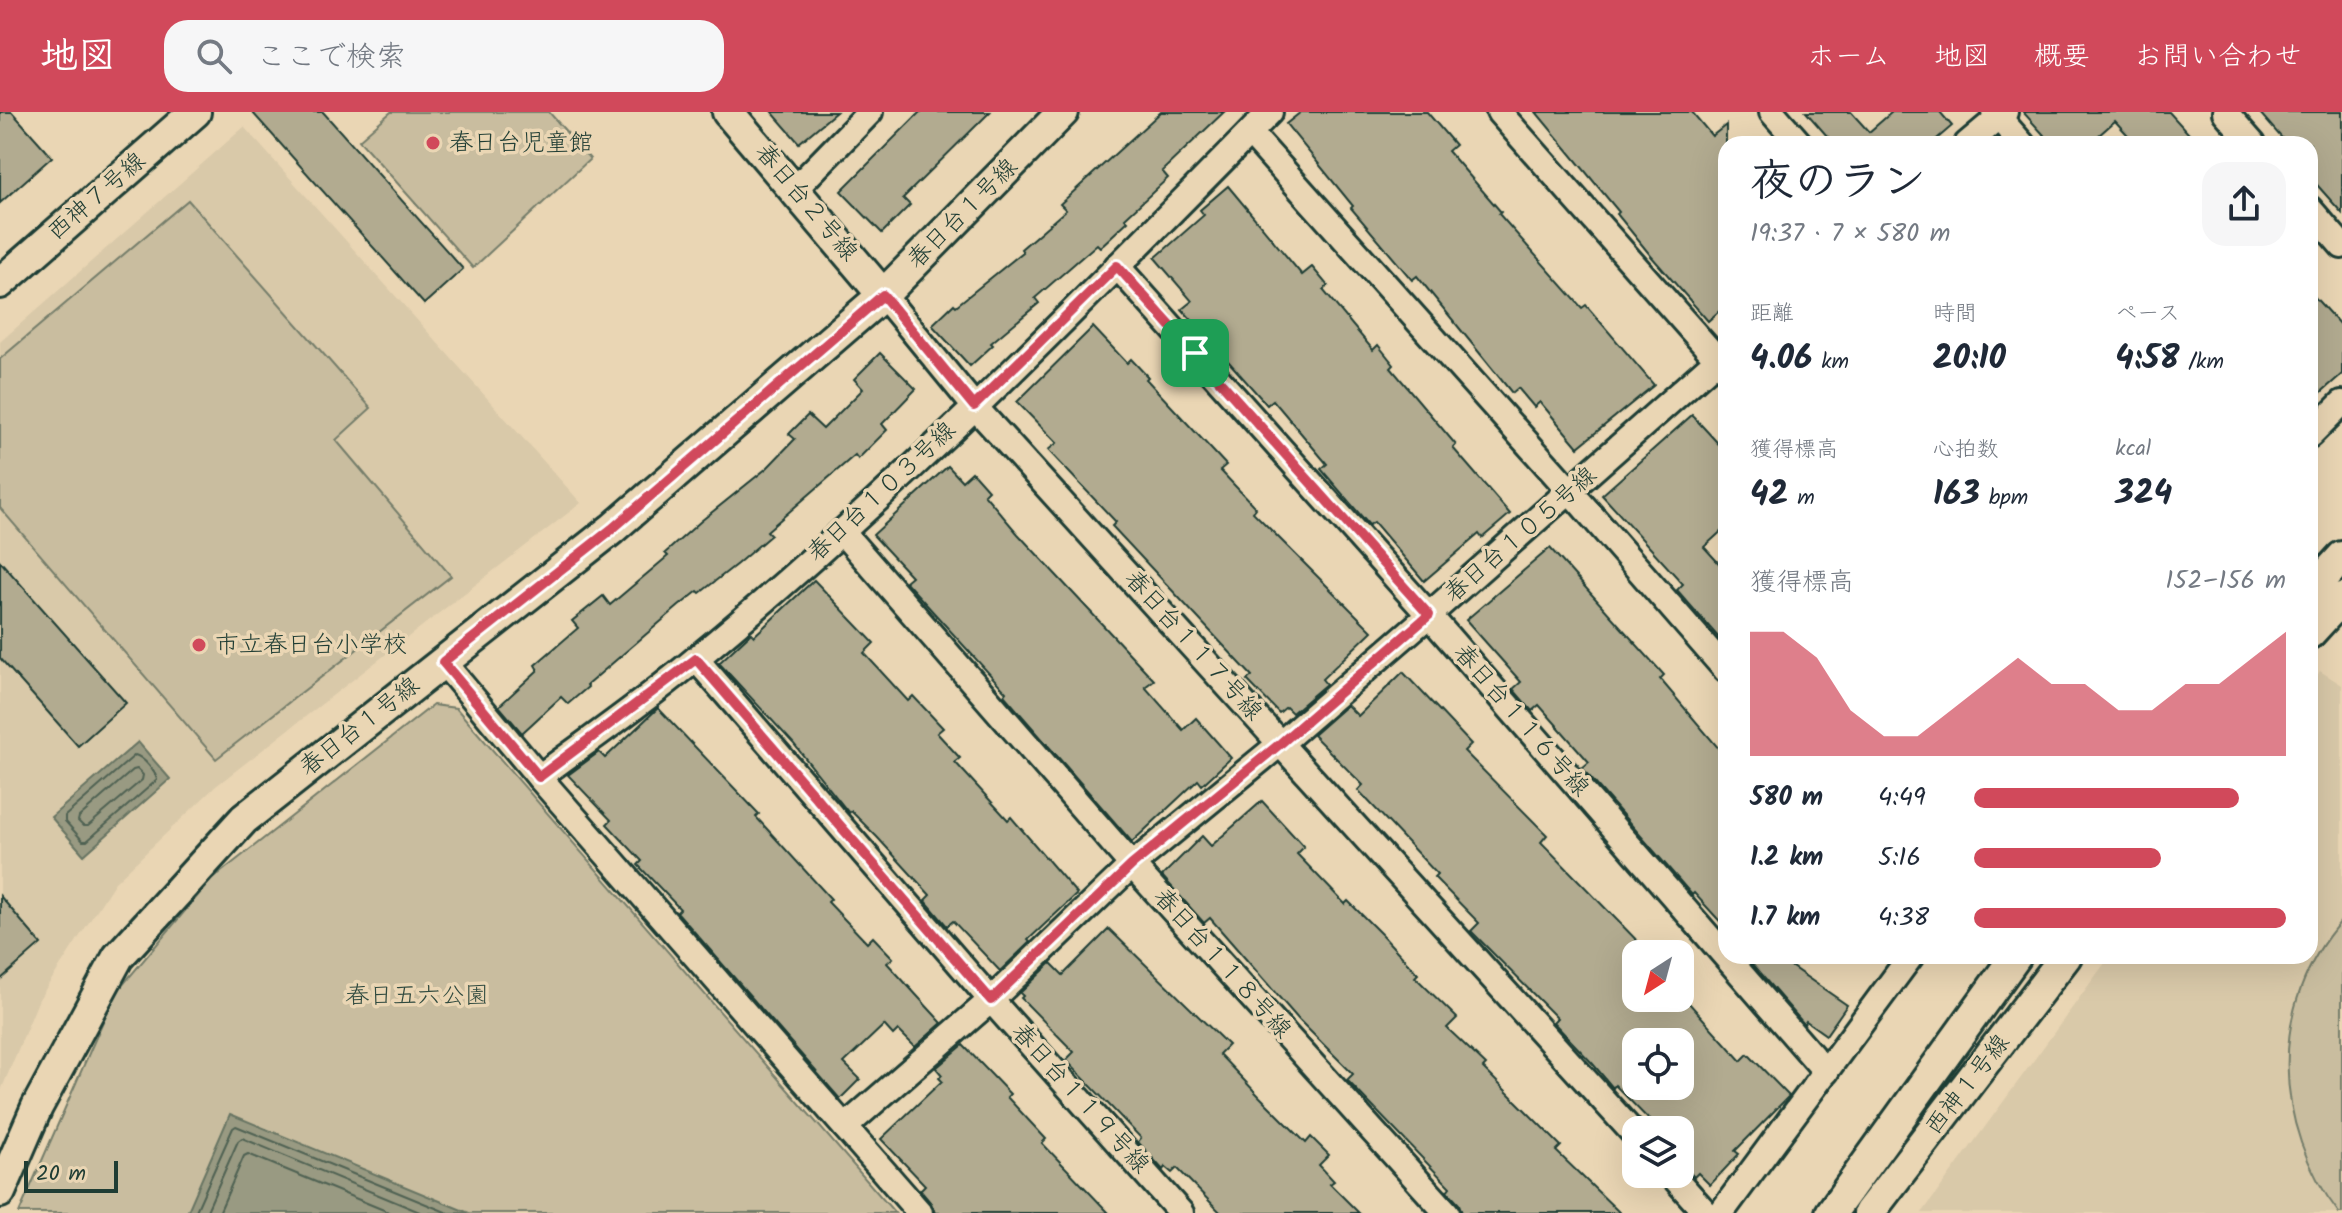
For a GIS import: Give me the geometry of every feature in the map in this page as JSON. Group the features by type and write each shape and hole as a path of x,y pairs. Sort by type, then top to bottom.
{"street":[{"name":"西神７号線","path":"0,283 195,112"},
{"name":"春日台２号線","path":"728,112 883,295"},
{"path":"794,190 870,112"},
{"name":"春日台１号線","path":"0,1192 37,1107 118,957 244,819 612,529 883,295 1063,112"},
{"name":"春日台１０３号線","path":"539,777 696,659 842,532 1117,266 1270,112"},
{"path":"1499,112 1718,354"},
{"path":"1772,112 1793,136"},
{"path":"2225,112 2246,136"},
{"path":"1976,136 1999,114 2016,136"},
{"path":"1250,133 1718,661"},
{"path":"2318,218 2342,246"},
{"name":"春日台１１６号線","path":"1117,266 1429,615 1718,948"},
{"name":"春日台１１７号線","path":"883,295 974,406 1622,1121"},
{"name":"春日台１０５号線","path":"845,1127 991,1000 1132,865 1281,743 1718,364"},
{"path":"2318,427 2342,403"},
{"name":"春日台１１８号線","path":"842,532 1132,865 1447,1213"},
{"path":"2318,583 2342,557"},
{"path":"2318,624 2342,598"},
{"name":"春日台１１９号線","path":"696,659 991,1000 1181,1213"},
{"path":"443,662 539,777 920,1213"},
{"name":"春日台１１６号線","path":"1732,964 1826,1072"},
{"path":"1721,1213 1905,964"},
{"name":"西神１号線","path":"1831,1213 2010,964"},
{"name":"西神１号線","path":"1869,1213 2060,964"},
{"path":"1684,1188 1706,1213"}],"shaded area":[{"name":"市立春日台小学校","path":"244,127 581,503 216,786 115,882 39,999 0,1093 0,342"},
{"path":"2320,671 2342,685 2342,1213 1922,1213 2104,964 2318,964"}],"green space":[{"path":"391,112 549,112 590,159 473,268 359,140"},
{"path":"188,200 371,408 336,440 451,576 216,759 0,508 0,359"},
{"name":"春日五六公園","path":"433,705 456,708 895,1213 19,1213 115,994 211,880"},
{"path":"2342,920 2342,1213 2339,1213 2317,1179 2301,1143 2291,1105 2288,1066 2291,1027 2301,989 2313,964 2318,964 2318,953"}],"water":[{"path":"138,742 170,779 84,855 51,817"},
{"path":"230,1114 469,1213 187,1213"}],"building":[{"path":"0,112 12,112 52,157 0,203"},
{"path":"252,112 323,112 463,269 424,304"},
{"path":"772,112 836,112 799,143"},
{"path":"920,112 990,112 903,198 910,205 882,233 841,191"},
{"path":"1161,112 1224,112 1162,171 1168,178 1125,218 1128,221 1035,298 1039,303 991,343 993,345 970,366 932,325 954,304 956,306 1023,252 1021,249 1066,210 1060,204"},
{"path":"1301,112 1427,112 1455,145 1448,151 1501,212 1499,214 1582,308 1586,305 1654,385 1578,447 1540,402 1534,407 1518,388 1512,393 1417,276 1412,280 1351,208 1353,206 1286,124"},
{"path":"1536,112 1692,112 1712,136 1726,125 1726,136 1718,136 1718,312 1708,321 1651,256 1617,214 1619,212"},
{"path":"1806,112 1851,112 1869,132 1892,112 1940,112 1952,126 1940,136 1827,136"},
{"path":"2023,112 2169,112 2191,136 2129,136 2115,121 2098,136 2045,136"},
{"path":"2259,112 2342,112 2342,213 2318,186 2318,136 2280,136"},
{"path":"1228,186 1302,275 1312,267 1328,286 1323,290 1373,350 1378,345 1394,365 1391,368 1456,445 1453,448 1510,514 1482,538 1479,534 1424,581 1374,522 1369,525 1321,469 1327,464 1273,400 1267,405 1182,309 1192,301 1155,258 1204,215 1200,210"},
{"path":"2318,301 2342,327 2342,374 2318,395"},
{"path":"1093,327 1127,363 1131,359 1226,465 1220,470 1256,508 1253,512 1372,631 1322,679 1326,684 1292,713 1286,707 1279,713 1247,680 1252,676 1112,526 1116,522 1048,450 1057,443 1017,402"},
{"path":"880,353 916,389 882,424 887,430 858,459 855,455 767,531 771,535 737,564 679,606 568,704 561,697 522,733 499,706 538,670 535,665 578,628 572,621 603,596 610,605 668,556 665,553 767,468 795,439 789,434 808,415 823,429 863,389 854,379"},
{"path":"1692,415 1718,443 1718,534 1704,547 1718,562 1718,637 1677,590 1683,584 1602,495"},
{"path":"948,466 962,481 972,472 988,490 984,494 1018,534 1154,680 1145,687 1183,730 1196,718 1231,758 1202,785 1198,780 1132,842 1004,695 1006,692 905,581 911,576 873,535"},
{"path":"1550,548 1664,675 1660,679 1718,748 1718,919 1694,893 1692,895 1582,768 1589,762 1539,705 1532,711 1513,689 1521,682 1466,620"},
{"path":"0,561 126,703 78,746 0,658"},
{"path":"814,580 874,643 864,653 908,701 913,696 943,728 937,733 960,758 955,762 1008,820 1011,817 1077,894 1000,971 953,921 947,926 925,900 930,895 877,837 851,811 849,813 793,743 719,663 751,633 754,636"},
{"path":"1403,672 1471,744 1464,751 1547,835 1541,842 1636,940 1622,940 1622,1012 1694,1012 1694,1009 1741,1061 1748,1054 1789,1096 1735,1151 1739,1154 1710,1185 1698,1173 1694,1177 1694,1116 1645,1116 1630,1100 1694,1100 1694,1028 1622,1028 1622,1092 1615,1085 1613,1088 1553,1022 1557,1018 1471,931 1479,923 1358,790 1363,785 1313,735 1347,705 1358,716"},
{"path":"658,708 759,814 756,817 831,899 828,902 867,943 873,937 893,958 887,963 942,1023 915,1047 898,1030 893,1035 884,1025 844,1063 860,1079 840,1099 677,912 680,909 638,865 642,861 607,824 611,820 568,775 599,752 605,758"},
{"path":"1262,801 1304,847 1297,854 1345,904 1348,901 1382,935 1418,974 1415,977 1457,1018 1447,1028 1561,1146 1556,1151 1620,1213 1462,1213 1459,1204 1447,1191 1450,1187 1347,1080 1353,1074 1299,1020 1210,918 1204,923 1162,876 1202,836 1211,846"},
{"path":"0,896 41,944 0,980"},
{"path":"1109,929 1228,1045 1219,1054 1260,1097 1306,1143 1311,1137 1329,1155 1319,1165 1334,1181 1330,1184 1359,1213 1221,1213 1177,1168 1172,1173 1165,1167 1163,1170 1138,1142 1141,1138 1066,1060 1074,1052 1021,998 1020,993 1051,963 1063,975"},
{"path":"1752,964 1788,964 1847,1005 1826,1035 1806,1021 1804,1024"},
{"path":"963,1045 1010,1094 1007,1097 1046,1139 1042,1143 1109,1213 935,1213 920,1190 925,1185 881,1139 942,1081 939,1078 942,1075 936,1068"}],"place":[{"name":"春日台児童館","path":"433,143"},
{"name":"市立春日台小学校","path":"199,645"}],"route":[{"path":"1117,266 1195,353 1429,615 1281,743 1132,865 991,1000 696,659 539,777 443,662 612,529 883,295 974,406 1117,266"}]}
